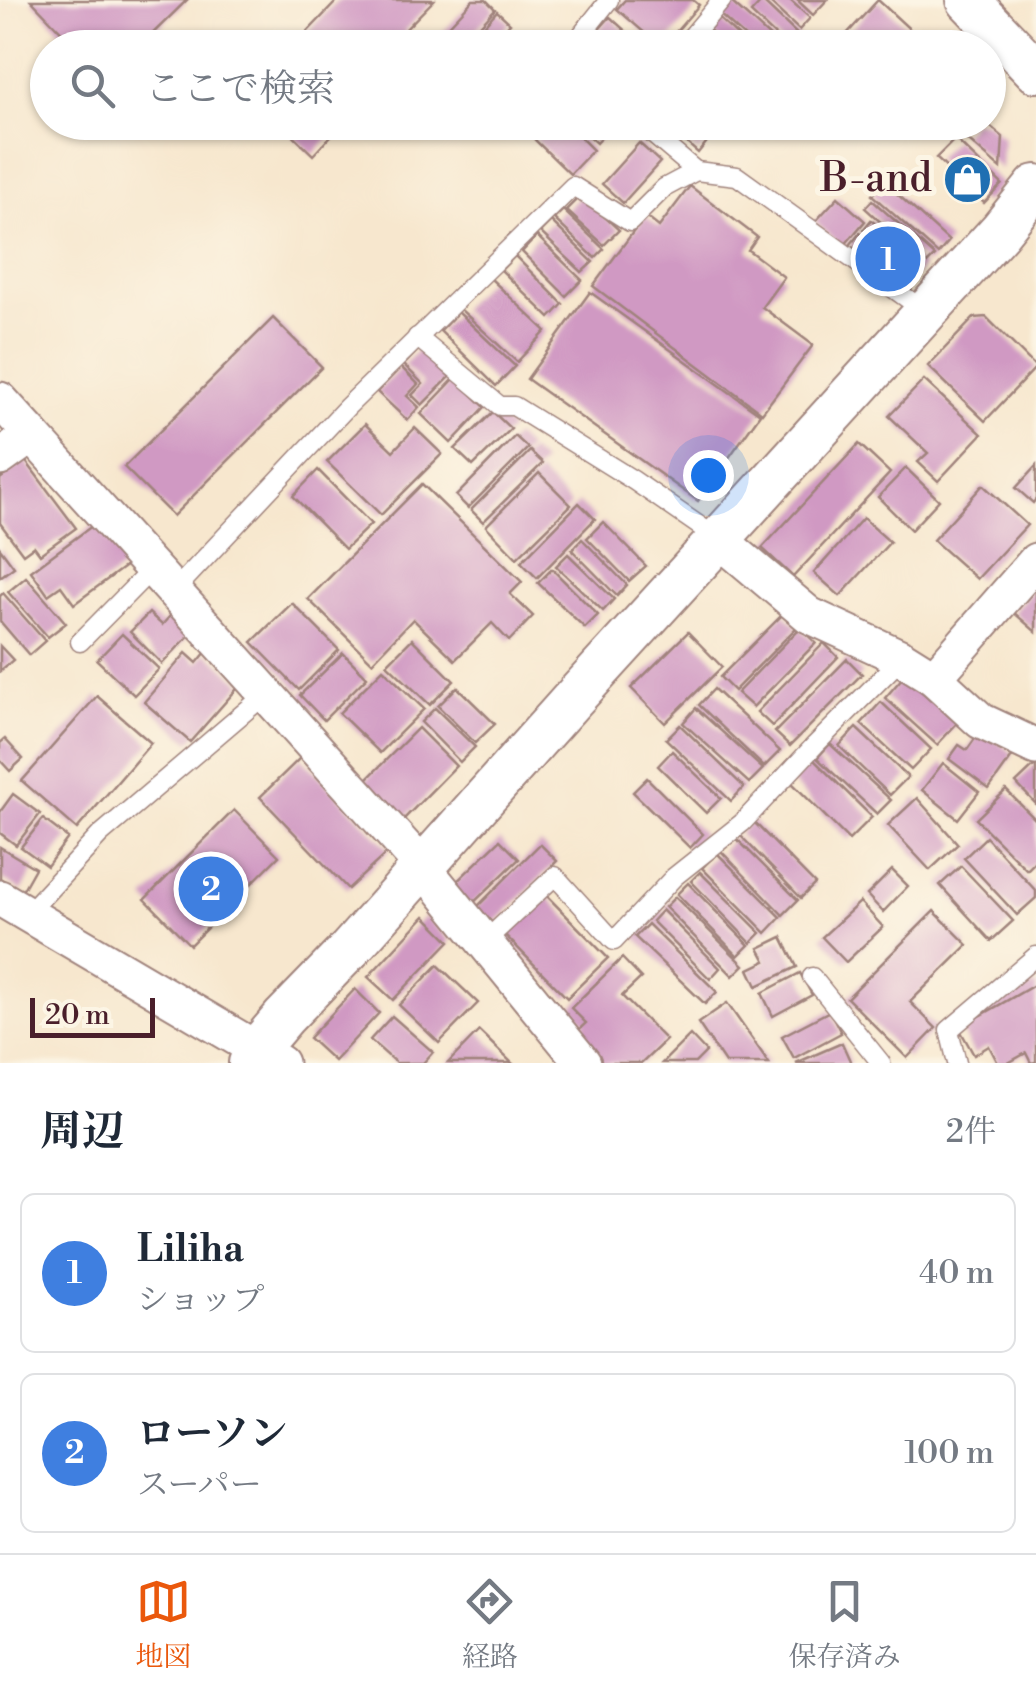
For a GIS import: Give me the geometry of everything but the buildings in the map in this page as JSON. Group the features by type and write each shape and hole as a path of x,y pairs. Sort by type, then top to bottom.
{"street":[{"path":"968,0 997,30"},
{"path":"1006,39 1036,70"},
{"path":"14,906 262,1059 423,867 1036,186"},
{"path":"0,400 423,867 582,1063"},
{"path":"0,458 32,435"},
{"path":"720,540 809,616 902,658 934,678 981,721 1036,747"},
{"path":"934,678 1036,560"}],"lane":[{"path":"585,30 609,0"},
{"path":"697,30 722,0"},
{"path":"659,140 696,172"},
{"path":"80,642 163,580 572,186 630,222 664,188 696,172 738,176 926,312"},
{"path":"416,337 500,406 514,406 634,480 720,540"},
{"path":"483,943 555,876 614,941 674,878 742,824 902,658"},
{"path":"14,906 266,692"},
{"path":"957,1063 948,1030 1036,956"},
{"path":"812,977 882,1063"}],"place":[{"name":"B-and","path":"967,179"},
{"name":"Liliha","path":"888,259"},
{"name":"ローソン","path":"211,889"}]}
